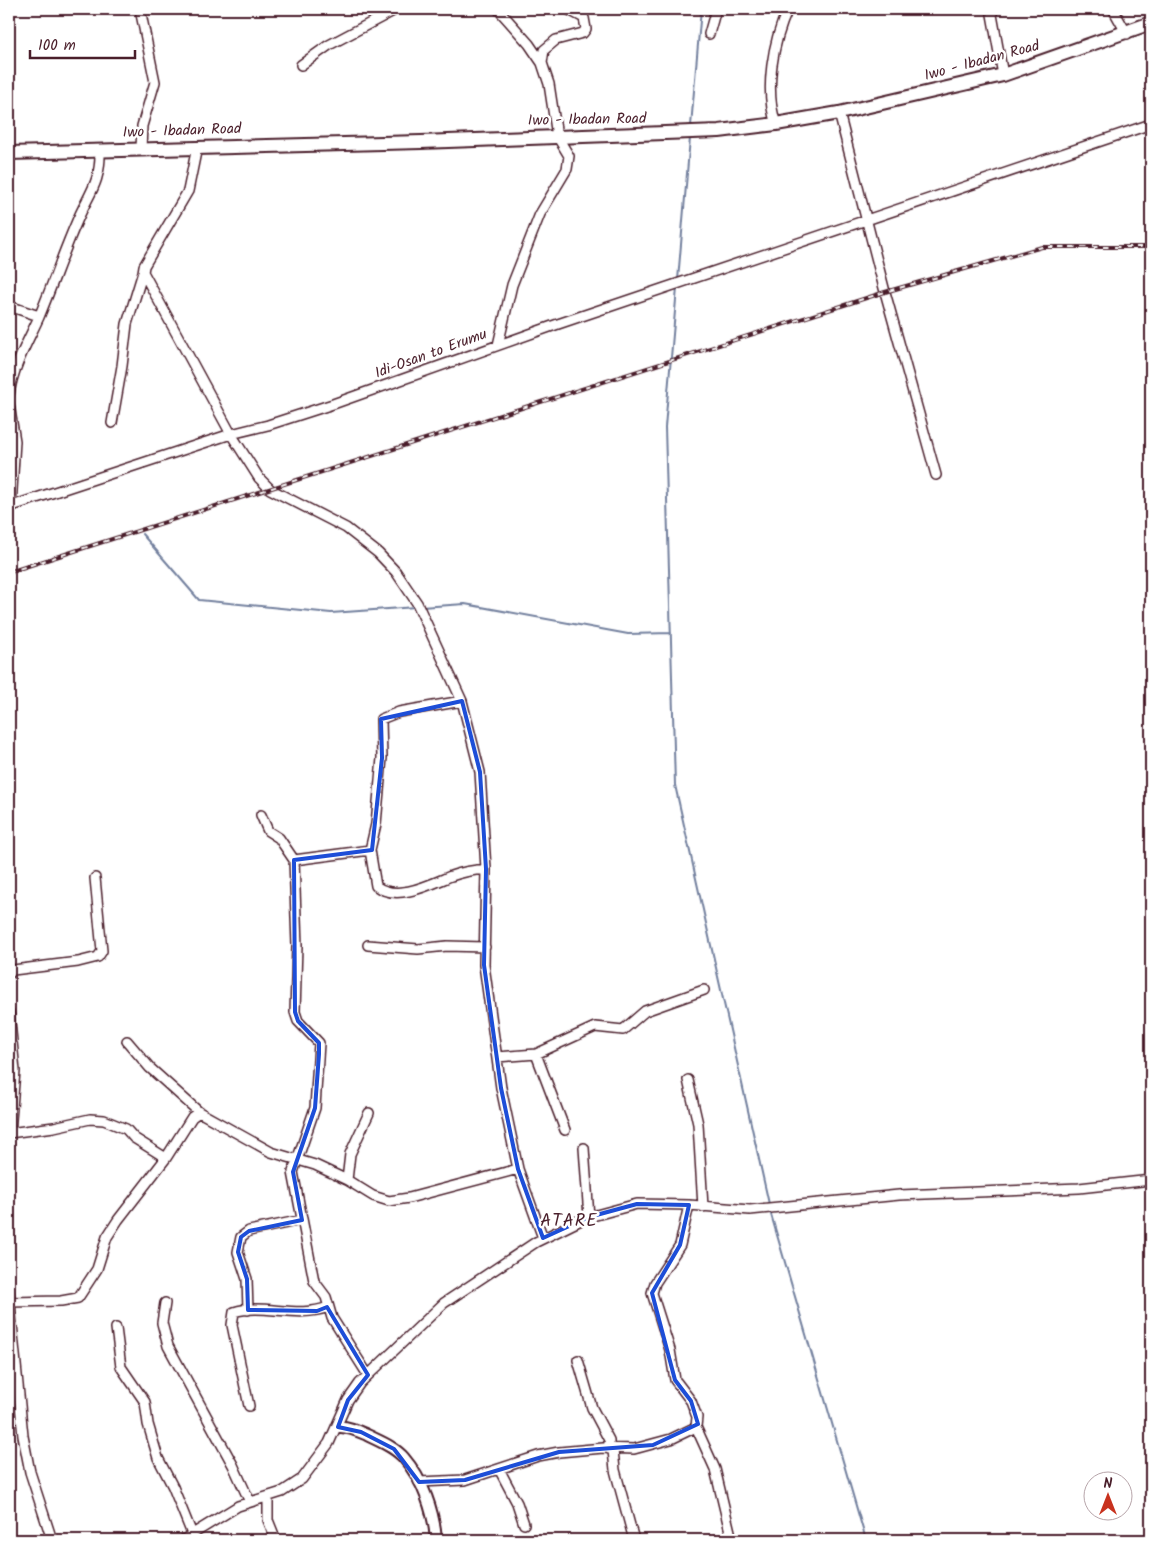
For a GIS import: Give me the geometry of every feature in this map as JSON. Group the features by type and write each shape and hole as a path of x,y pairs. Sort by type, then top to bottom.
{"main road":[{"name":"Iwo - Ibadan Road","path":"9,153 671,134 776,124 839,113 1003,75 1127,34 1151,24"}],"street":[{"path":"140,9 155,82 142,126 141,148"},
{"path":"301,65 329,45 397,9"},
{"path":"498,9 529,44 542,64 549,84 557,136 569,156 569,165 540,214 512,285 498,345"},
{"path":"542,64 544,50 556,40 583,33 586,29 584,18 567,9"},
{"path":"709,34 716,9"},
{"path":"776,124 770,106 771,67 788,9"},
{"path":"991,9 1003,75"},
{"path":"1113,9 1127,34"},
{"path":"839,113 864,221 936,475"},
{"name":"Idi-Osan to Erumu","path":"10,507 231,434 268,426 334,404 498,345 1151,124"},
{"path":"112,423 127,324 144,266 188,191 196,147"},
{"path":"9,395 20,357 39,316 78,219 95,185 100,169 100,150"},
{"path":"143,272 231,434 259,478 270,490 346,528 378,553 396,572 417,603 462,701 480,772 486,869 484,965 497,1057 518,1169 543,1238"},
{"path":"9,306 39,316"},
{"path":"9,404 15,454 10,507"},
{"path":"462,701 399,712 381,718 382,758 376,824 370,850 376,886 381,890 403,891 428,886 452,875 486,869"},
{"path":"261,815 268,831 279,838 294,860 295,1012 298,1021 319,1043 315,1108 294,1172 302,1220 314,1281 326,1297 332,1318 368,1375"},
{"path":"294,860 370,850"},
{"path":"9,974 13,970 78,962 98,957 102,951 96,878"},
{"path":"368,945 418,949 447,946 485,947"},
{"path":"497,1057 536,1054 595,1027 623,1030 645,1011 704,990"},
{"path":"9,1012 15,1071 9,1132 54,1127 90,1119 104,1120 126,1129 134,1138 166,1158"},
{"path":"127,1041 150,1068 199,1112 271,1152 298,1159 346,1180 373,1196 389,1201 409,1198 518,1169"},
{"path":"536,1054 565,1130"},
{"path":"688,1080 698,1124 703,1207"},
{"path":"52,1540 30,1472 13,1381 10,1298 61,1301 78,1298 96,1269 107,1237 166,1158 192,1117 199,1112"},
{"path":"346,1180 350,1154 368,1113"},
{"path":"584,1148 588,1217"},
{"path":"183,1540 238,1506 282,1492 302,1479 314,1465 338,1426 348,1400 368,1375 444,1303 543,1238 588,1217 637,1204 688,1205 747,1210 825,1204 899,1195 1079,1188 1151,1180"},
{"path":"688,1205 680,1245 655,1283 652,1293 670,1350 676,1380 691,1401 697,1417 696,1428 715,1469 732,1540"},
{"path":"248,1310 247,1279 238,1252 241,1237 248,1231 302,1220"},
{"path":"165,1303 162,1323 168,1346 233,1465 250,1502"},
{"path":"248,1406 232,1316 234,1312 248,1310 317,1311 328,1307"},
{"path":"116,1328 121,1367 145,1402 148,1424 158,1458 174,1487 192,1534"},
{"path":"578,1360 592,1408 609,1440 614,1470 634,1540"},
{"path":"338,1426 345,1426 361,1432 394,1449 403,1457 419,1482 431,1511 436,1540"},
{"path":"419,1482 465,1480 538,1456 559,1452 653,1445 696,1428"},
{"path":"499,1469 516,1502 524,1524"},
{"path":"268,1497 268,1520 276,1540"}],"highlighted area":[{"path":"462,701 480,772 486,869 484,965 501,1088 518,1169 543,1238 589,1217 637,1204 689,1205 680,1245 652,1293 675,1380 691,1401 698,1424 653,1445 559,1452 465,1480 419,1482 394,1449 361,1432 338,1427 348,1400 368,1375 327,1307 317,1311 248,1310 247,1279 238,1252 241,1237 249,1231 302,1220 293,1172 315,1108 319,1043 298,1021 295,1012 294,860 372,850 382,758 381,719"}],"waterway":[{"path":"691,126 701,9"},
{"path":"678,280 690,138"},
{"path":"677,288 665,427 675,785 769,1204"},
{"path":"142,534 199,600 331,613 416,607"},
{"path":"421,607 465,604 628,634 671,633"},
{"path":"770,1211 866,1540"}],"railway":[{"path":"9,572 885,292 1042,247 1151,247"}],"district":[{"name":"ATARE","path":"569,1221"}]}
